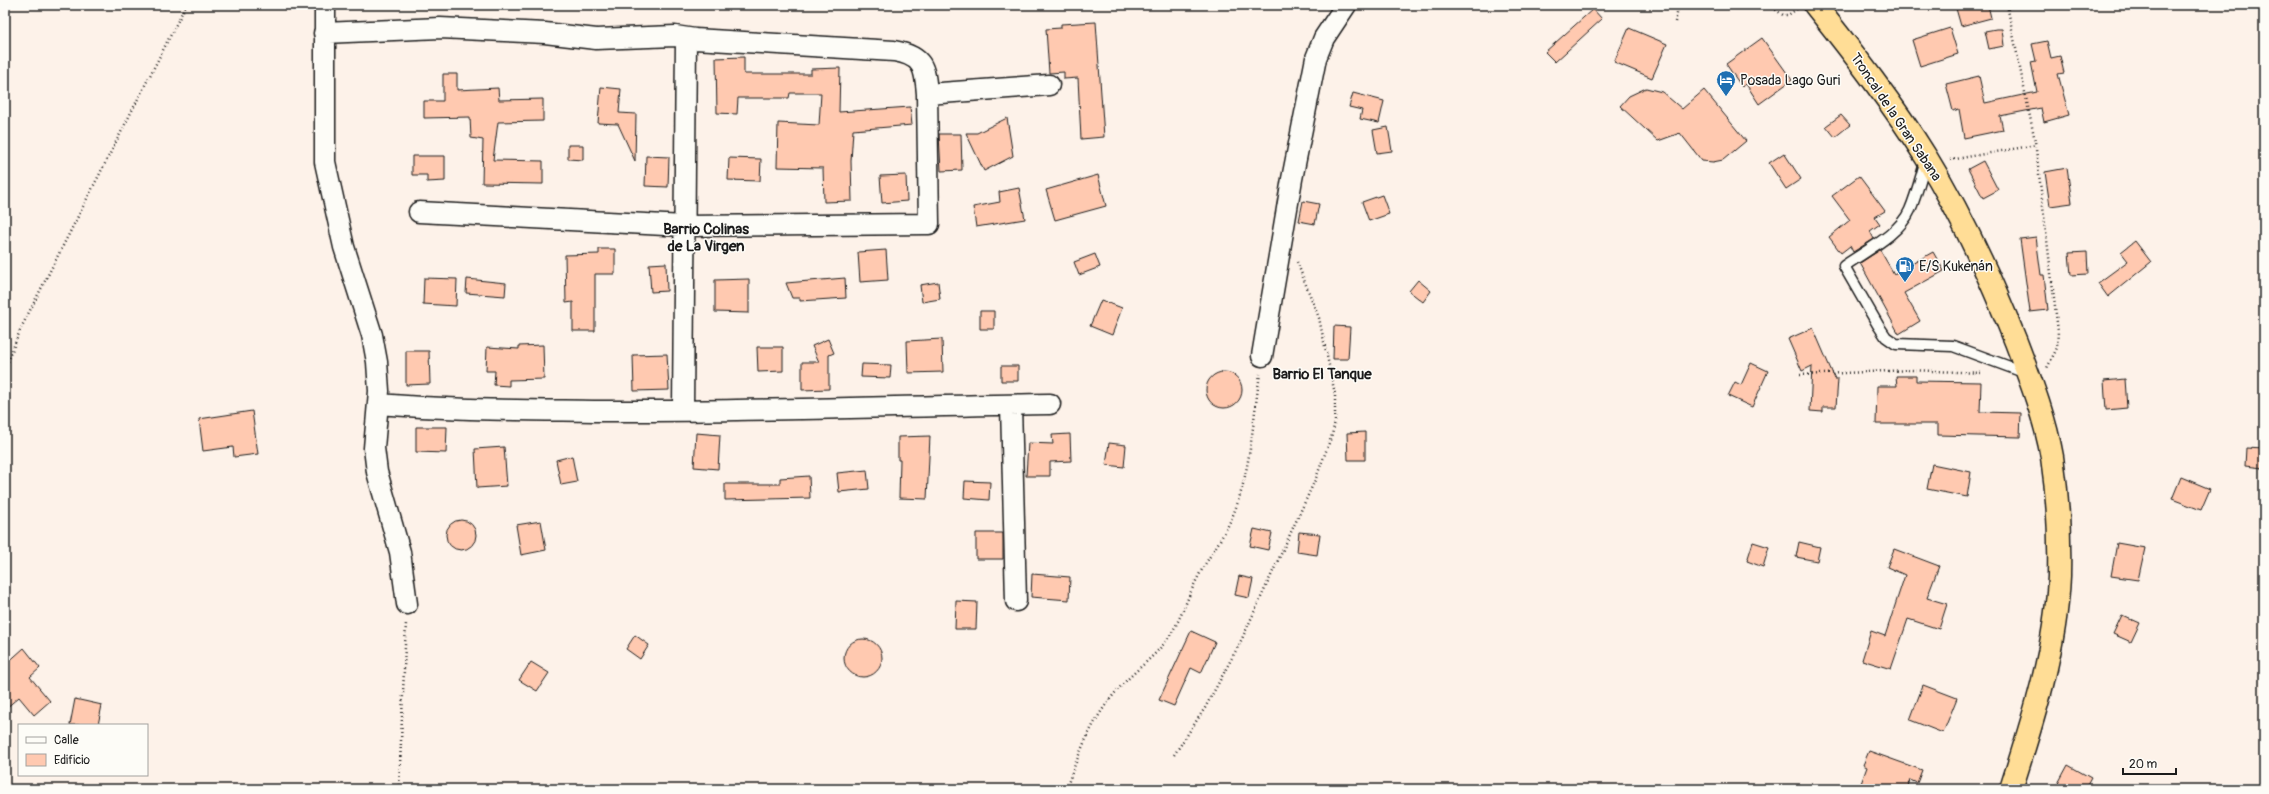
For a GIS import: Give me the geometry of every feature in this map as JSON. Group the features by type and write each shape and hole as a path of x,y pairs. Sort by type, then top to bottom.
{"highway":[{"name":"Troncal de la Gran Sabana","path":"1815,5 1861,62 1928,161 1974,246 2009,325 2031,381 2052,455 2059,531 2059,577 2049,652 2011,789"}],"street":[{"path":"325,5 325,162 344,247 372,335 377,362 378,404 374,448 377,472 400,552 407,604"},
{"path":"1262,356 1316,58 1324,38 1346,5"},
{"path":"324,33 440,28 545,33 596,39 675,36 905,53 916,58 923,67 927,94 929,224 684,226 419,212"},
{"path":"683,411 686,38"},
{"path":"927,94 1048,85"},
{"path":"378,404 420,408 683,411 1050,404"},
{"path":"1011,405 1016,602"}],"lane":[{"path":"1928,161 1910,210 1905,218 1887,235 1844,266 1886,337 1896,344 1953,346 2031,381"}],"path":[{"path":"5,369 21,328 186,5"},
{"path":"1675,22 1679,5"},
{"path":"1768,5 1783,15 1794,12 1802,5"},
{"path":"2007,5 2036,145 2058,331 2057,348 2044,375 2031,381"},
{"path":"1928,161 2036,145"},
{"path":"1174,755 1205,708 1240,643 1321,467 1335,421 1335,394 1319,318 1296,259 1282,239"},
{"path":"1066,789 1088,732 1095,720 1105,704 1166,641 1180,618 1194,584 1234,511 1243,483 1262,356"},
{"path":"1800,375 1910,370 1989,373"},
{"path":"399,789 407,604"}],"building":[{"path":"1955,5 1988,5 1991,18 1961,26"},
{"path":"1593,9 1602,19 1555,62 1545,52"},
{"path":"1096,22 1104,137 1081,139 1078,78 1064,79 1064,72 1049,73 1046,29 1061,28 1061,24"},
{"path":"1629,28 1667,44 1652,78 1614,62"},
{"path":"1950,28 1958,54 1920,66 1912,40"},
{"path":"2002,29 2004,46 1989,49 1985,31"},
{"path":"1762,38 1792,80 1759,104 1746,84 1742,87 1726,64"},
{"path":"2047,41 2051,58 2060,56 2064,73 2058,74 2069,115 2044,122 2041,108 2000,116 2003,130 1964,138 1959,109 1953,111 1946,84 1979,76 1985,103 2037,92 2031,62 2036,61 2032,44"},
{"path":"744,57 744,74 811,74 811,69 840,68 839,112 910,107 912,125 853,130 851,161 852,201 824,202 823,168 777,167 778,123 819,125 821,93 790,93 789,98 738,98 737,114 717,113 716,58"},
{"path":"443,74 457,74 457,90 498,88 499,100 543,99 543,121 498,122 493,160 543,161 543,184 482,183 483,140 471,138 470,117 424,118 424,101 443,101"},
{"path":"601,87 621,89 619,113 636,114 635,161 618,124 598,123"},
{"path":"1646,88 1662,92 1682,109 1704,90 1746,141 1723,160 1713,162 1702,161 1680,133 1658,141 1620,106 1629,96"},
{"path":"1353,93 1384,101 1379,123 1360,119 1362,110 1349,107"},
{"path":"1841,115 1850,125 1835,137 1826,126"},
{"path":"1007,118 1013,156 984,171 966,133 977,133"},
{"path":"1388,127 1392,151 1377,153 1373,130"},
{"path":"939,134 961,134 962,170 941,171"},
{"path":"568,145 583,145 583,160 568,159"},
{"path":"1784,153 1801,179 1786,189 1769,163"},
{"path":"412,156 445,156 445,181 427,182 427,175 412,175"},
{"path":"646,156 669,157 668,187 645,186"},
{"path":"729,158 761,159 760,181 728,180"},
{"path":"1983,161 1998,190 1983,198 1968,169"},
{"path":"2067,168 2072,203 2050,206 2045,172"},
{"path":"906,175 907,201 882,203 880,176"},
{"path":"1098,175 1106,206 1055,220 1046,190"},
{"path":"1859,176 1885,211 1875,217 1880,224 1870,231 1874,239 1853,252 1850,246 1841,253 1829,237 1850,220 1832,196"},
{"path":"1019,188 1025,219 976,227 973,207 1000,202 999,192"},
{"path":"1382,195 1389,214 1369,221 1362,202"},
{"path":"1303,201 1319,204 1315,224 1299,221"},
{"path":"2036,237 2041,275 2044,275 2048,310 2030,312 2020,239"},
{"path":"2135,241 2151,262 2108,297 2098,283 2128,261 2121,252"},
{"path":"599,249 615,249 615,274 595,274 595,331 573,331 573,302 566,303 565,255 599,254"},
{"path":"886,250 888,280 860,282 858,252"},
{"path":"1880,250 1894,274 1933,252 1944,271 1904,293 1920,321 1899,334 1860,263"},
{"path":"2087,252 2088,274 2071,275 2069,253"},
{"path":"1095,254 1100,267 1079,275 1074,262"},
{"path":"666,263 667,291 651,292 649,264"},
{"path":"424,278 457,279 456,306 423,304"},
{"path":"845,278 846,298 800,301 800,298 792,298 786,283"},
{"path":"467,279 506,283 505,296 466,293"},
{"path":"749,279 749,313 715,312 715,280"},
{"path":"1418,280 1431,291 1423,302 1409,291"},
{"path":"938,282 940,299 922,302 920,285"},
{"path":"1101,300 1122,308 1112,335 1090,326"},
{"path":"980,311 994,311 994,329 980,329"},
{"path":"1334,326 1350,327 1348,359 1333,359"},
{"path":"1813,328 1835,379 1838,379 1836,407 1823,407 1823,412 1810,411 1812,366 1802,371 1788,339"},
{"path":"828,339 834,353 829,355 829,389 802,390 802,362 819,362 812,346"},
{"path":"942,339 943,372 908,373 907,341"},
{"path":"543,345 544,379 509,380 509,386 494,385 495,371 486,371 487,347 519,349 519,346"},
{"path":"757,347 783,347 783,371 758,372"},
{"path":"406,351 429,351 430,384 406,385"},
{"path":"667,354 669,390 634,391 633,355"},
{"path":"1751,363 1768,371 1752,407 1728,396 1735,382 1741,385"},
{"path":"862,364 891,365 890,378 861,377"},
{"path":"1001,366 1018,366 1018,381 1001,381"},
{"path":"1228,372 1237,377 1241,383 1241,397 1237,403 1228,408 1220,408 1211,403 1207,397 1206,386 1211,377 1217,373"},
{"path":"1896,376 1916,376 1916,381 1981,382 1980,412 2021,413 2020,437 1938,435 1938,424 1876,424 1877,386 1897,386"},
{"path":"2125,379 2127,408 2106,410 2104,381"},
{"path":"252,411 258,454 234,457 233,447 203,451 199,419"},
{"path":"416,427 447,427 446,453 416,452"},
{"path":"1365,432 1365,460 1348,460 1347,433"},
{"path":"696,433 720,435 718,469 694,467"},
{"path":"1070,434 1071,461 1050,462 1050,476 1026,476 1028,443 1053,444 1052,435"},
{"path":"930,436 927,499 899,498 900,460 898,460 898,437"},
{"path":"1109,443 1126,445 1124,467 1106,465"},
{"path":"504,447 507,486 477,488 475,449"},
{"path":"2246,448 2264,449 2263,468 2245,466"},
{"path":"572,456 577,482 561,485 556,460"},
{"path":"1932,464 1971,472 1967,497 1927,489"},
{"path":"867,470 869,489 839,492 837,473"},
{"path":"809,476 810,498 725,500 725,484 780,484 780,478"},
{"path":"2181,477 2210,489 2201,510 2172,499"},
{"path":"965,481 990,482 989,500 964,498"},
{"path":"461,520 471,525 476,535 471,545 461,550 451,545 446,535 451,525"},
{"path":"541,521 546,550 521,555 516,525"},
{"path":"1254,529 1272,533 1268,550 1250,546"},
{"path":"1299,532 1320,534 1317,555 1297,552"},
{"path":"976,533 1003,533 1003,559 976,559"},
{"path":"1753,542 1769,547 1763,567 1747,561"},
{"path":"1799,542 1820,547 1817,561 1796,557"},
{"path":"2117,543 2145,548 2138,580 2111,576"},
{"path":"1894,549 1939,566 1927,598 1947,604 1939,629 1908,619 1891,669 1862,660 1871,631 1885,636 1905,575 1887,567"},
{"path":"1032,574 1070,577 1069,600 1031,597"},
{"path":"1239,576 1253,579 1249,598 1235,595"},
{"path":"956,601 977,602 976,629 955,629"},
{"path":"2122,615 2140,623 2131,642 2113,634"},
{"path":"1191,631 1215,642 1201,673 1191,668 1174,706 1159,700"},
{"path":"635,635 649,645 640,659 626,649"},
{"path":"859,639 867,639 874,642 879,647 882,658 879,669 874,674 867,677 859,677 852,674 847,669 844,662 844,654 847,647 852,642"},
{"path":"24,648 40,668 30,677 50,701 34,715 19,697 5,709 5,665"},
{"path":"531,662 549,673 537,691 519,680"},
{"path":"1923,685 1957,698 1943,733 1910,720"},
{"path":"75,699 102,705 98,724 70,724"},
{"path":"1869,751 1922,770 1917,783 1910,780 1907,789 1859,789 1867,767 1863,765"},
{"path":"2068,765 2091,778 2085,789 2055,789"}],"place":[{"name":"Posada Lago Guri","path":"1726,97"},
{"name":"E/S Kukenán","path":"1905,283"}],"district":[{"name":"Barrio Colinas de La Virgen","path":"706,238"},
{"name":"Barrio El Tanque","path":"1322,374"}]}
